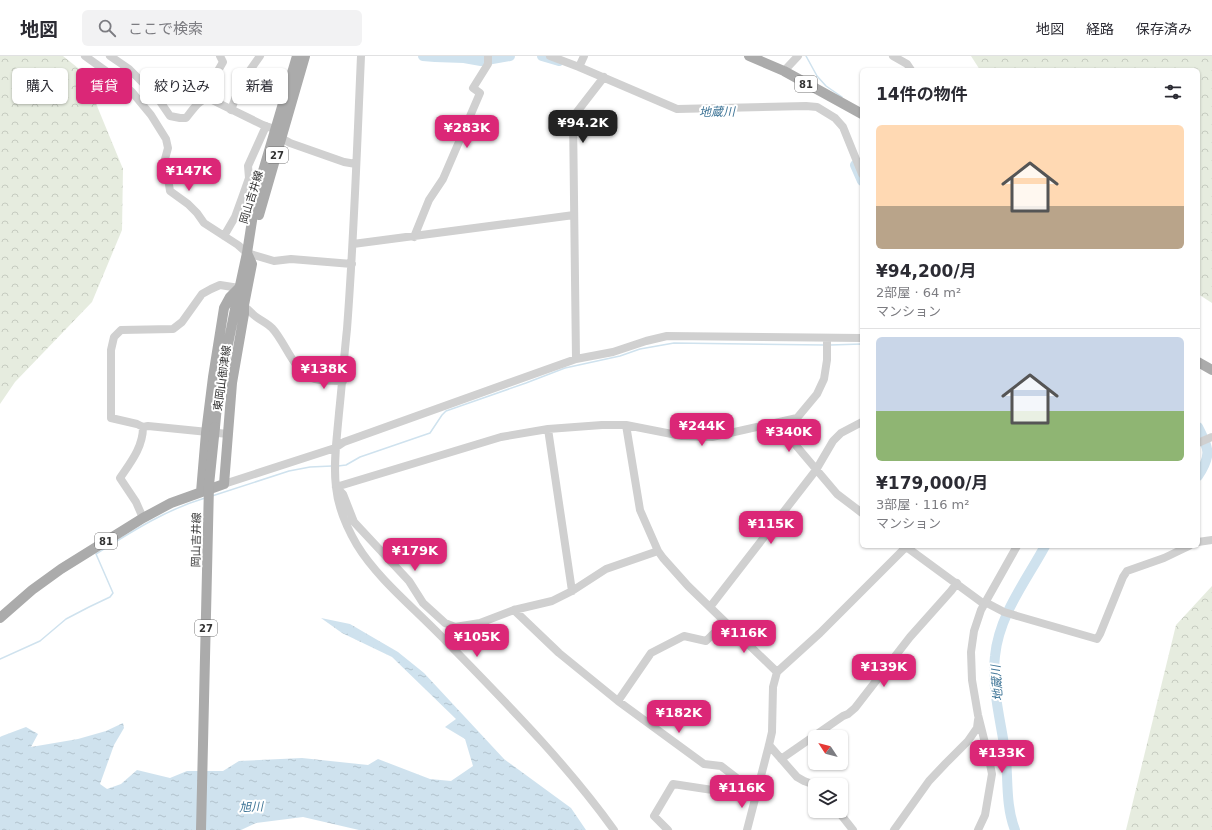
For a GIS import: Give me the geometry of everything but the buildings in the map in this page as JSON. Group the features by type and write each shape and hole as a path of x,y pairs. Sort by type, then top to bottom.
{"main road":[{"name":"岡山吉井線","path":"201,830 211,430 240,305 239,288 247,253 256,194 298,56"},
{"name":"岡山吉井線","path":"276,132 305,56"},
{"name":"81","path":"749,56 784,71 860,113"},
{"name":"東岡山御津線","path":"224,484 232,383 244,314 240,305 252,264 247,253"},
{"name":"東岡山御津線","path":"202,492 211,430 213,377 224,308 230,296 239,288"},
{"path":"1200,363 1212,370"},
{"name":"81","path":"0,618 32,590 61,569 143,518 171,503 224,484"}],"street":[{"path":"85,56 132,92 151,115 166,139 168,148 165,159 170,191 188,204 204,223 238,245 247,253 274,261 291,259 352,264"},
{"path":"110,56 129,69 140,80"},
{"path":"220,56 223,62 220,68"},
{"path":"232,110 241,83 260,56"},
{"path":"361,56 352,264 335,452 334,472 337,498 358,546 380,575 541,740 614,830"},
{"path":"414,237 429,200 443,179 480,93 473,88 488,64 488,56"},
{"path":"550,56 677,108 817,107 834,118 843,127 860,169"},
{"path":"579,67 584,56"},
{"path":"784,71 798,56"},
{"path":"893,56 907,64 910,68"},
{"path":"576,359 573,117 604,77"},
{"path":"162,104 170,116 180,118 186,118 198,104"},
{"path":"219,104 276,132 344,162 356,164"},
{"path":"224,236 244,195 248,178 248,166 276,132"},
{"path":"353,244 574,215"},
{"path":"228,434 211,430 148,426 143,428 136,424 111,418 111,350 114,337 121,330 173,329 182,322 202,294 210,288 220,286 239,288"},
{"path":"240,305 272,328 301,370 310,377 316,379 342,381"},
{"path":"224,484 335,452 344,442 576,359 613,352 667,336 860,338"},
{"path":"336,487 501,437 548,429 602,425 626,425 682,436 712,437 797,418 817,394 824,379 827,360 827,338"},
{"path":"777,423 837,494 860,511"},
{"path":"710,607 816,470 832,441 841,433 860,423"},
{"path":"626,425 640,510 658,551 688,586 777,672"},
{"path":"143,428 143,435 136,455 120,478 136,502 143,518"},
{"path":"548,429 572,591"},
{"path":"1200,441 1212,437"},
{"path":"336,487 343,494 354,522 409,581 423,603 445,623 455,627 480,624 514,610 552,601 572,591 606,569 658,551"},
{"path":"1200,542 1212,540"},
{"path":"747,830 772,732 773,687 777,672 820,633 904,548"},
{"path":"909,548 985,603 1004,612 1096,639 1100,634 1123,577 1127,571 1164,558 1185,548"},
{"path":"978,830 985,815 992,774 978,715 972,680 970,652 974,632 985,603 1016,548"},
{"path":"781,759 855,708 910,637 957,583"},
{"path":"514,610 559,653 618,702 704,764 721,766 756,793"},
{"path":"618,702 651,653 684,636 706,641 725,622"},
{"path":"894,830 929,782 968,741 977,728 978,715"},
{"path":"769,745 797,777 808,782"},
{"path":"668,830 654,816 673,784 719,791 731,774"},
{"path":"844,818 854,830"}],"green space":[{"path":"0,56 63,56 78,68 76,68 76,104 96,104 123,169 122,230 92,302 15,382 0,404"},
{"path":"971,56 1212,56 1212,303 1200,295 1200,68 979,68"},
{"path":"1212,586 1212,830 1126,830 1176,625"}],"water":[{"name":"旭川","path":"321,618 350,624 398,652 424,673 504,759 571,808 586,830 359,830 303,817 256,823 241,830 0,830 0,737 26,727 38,734 31,747 78,739 106,731 123,723 124,728 114,745 100,784 107,789 121,784 137,770 170,778 187,771 223,771 239,761 302,758 368,765 378,759 430,779 451,781 473,766 465,739 445,727 456,719 392,657 342,633"}],"waterway":[{"name":"地蔵川","path":"423,56 464,58 481,61 510,56"},
{"name":"地蔵川","path":"542,56 559,61"},
{"path":"806,56 817,76 826,86 842,97"},
{"name":"地蔵川","path":"855,165 860,176"},
{"path":"338,466 346,465 360,457 430,433 446,411 565,368 620,356 640,349 674,343 824,345"},
{"path":"830,345 860,344"},
{"name":"地蔵川","path":"1200,431 1207,447 1207,457 1200,472"},
{"path":"212,496 289,471 310,467 332,466"},
{"path":"0,659 40,641 66,619 110,597 113,593 96,554 162,515 205,498"},
{"name":"地蔵川","path":"1015,830 1010,812 1006,758 994,681 995,656 1002,626 1008,612 1044,548"}]}
